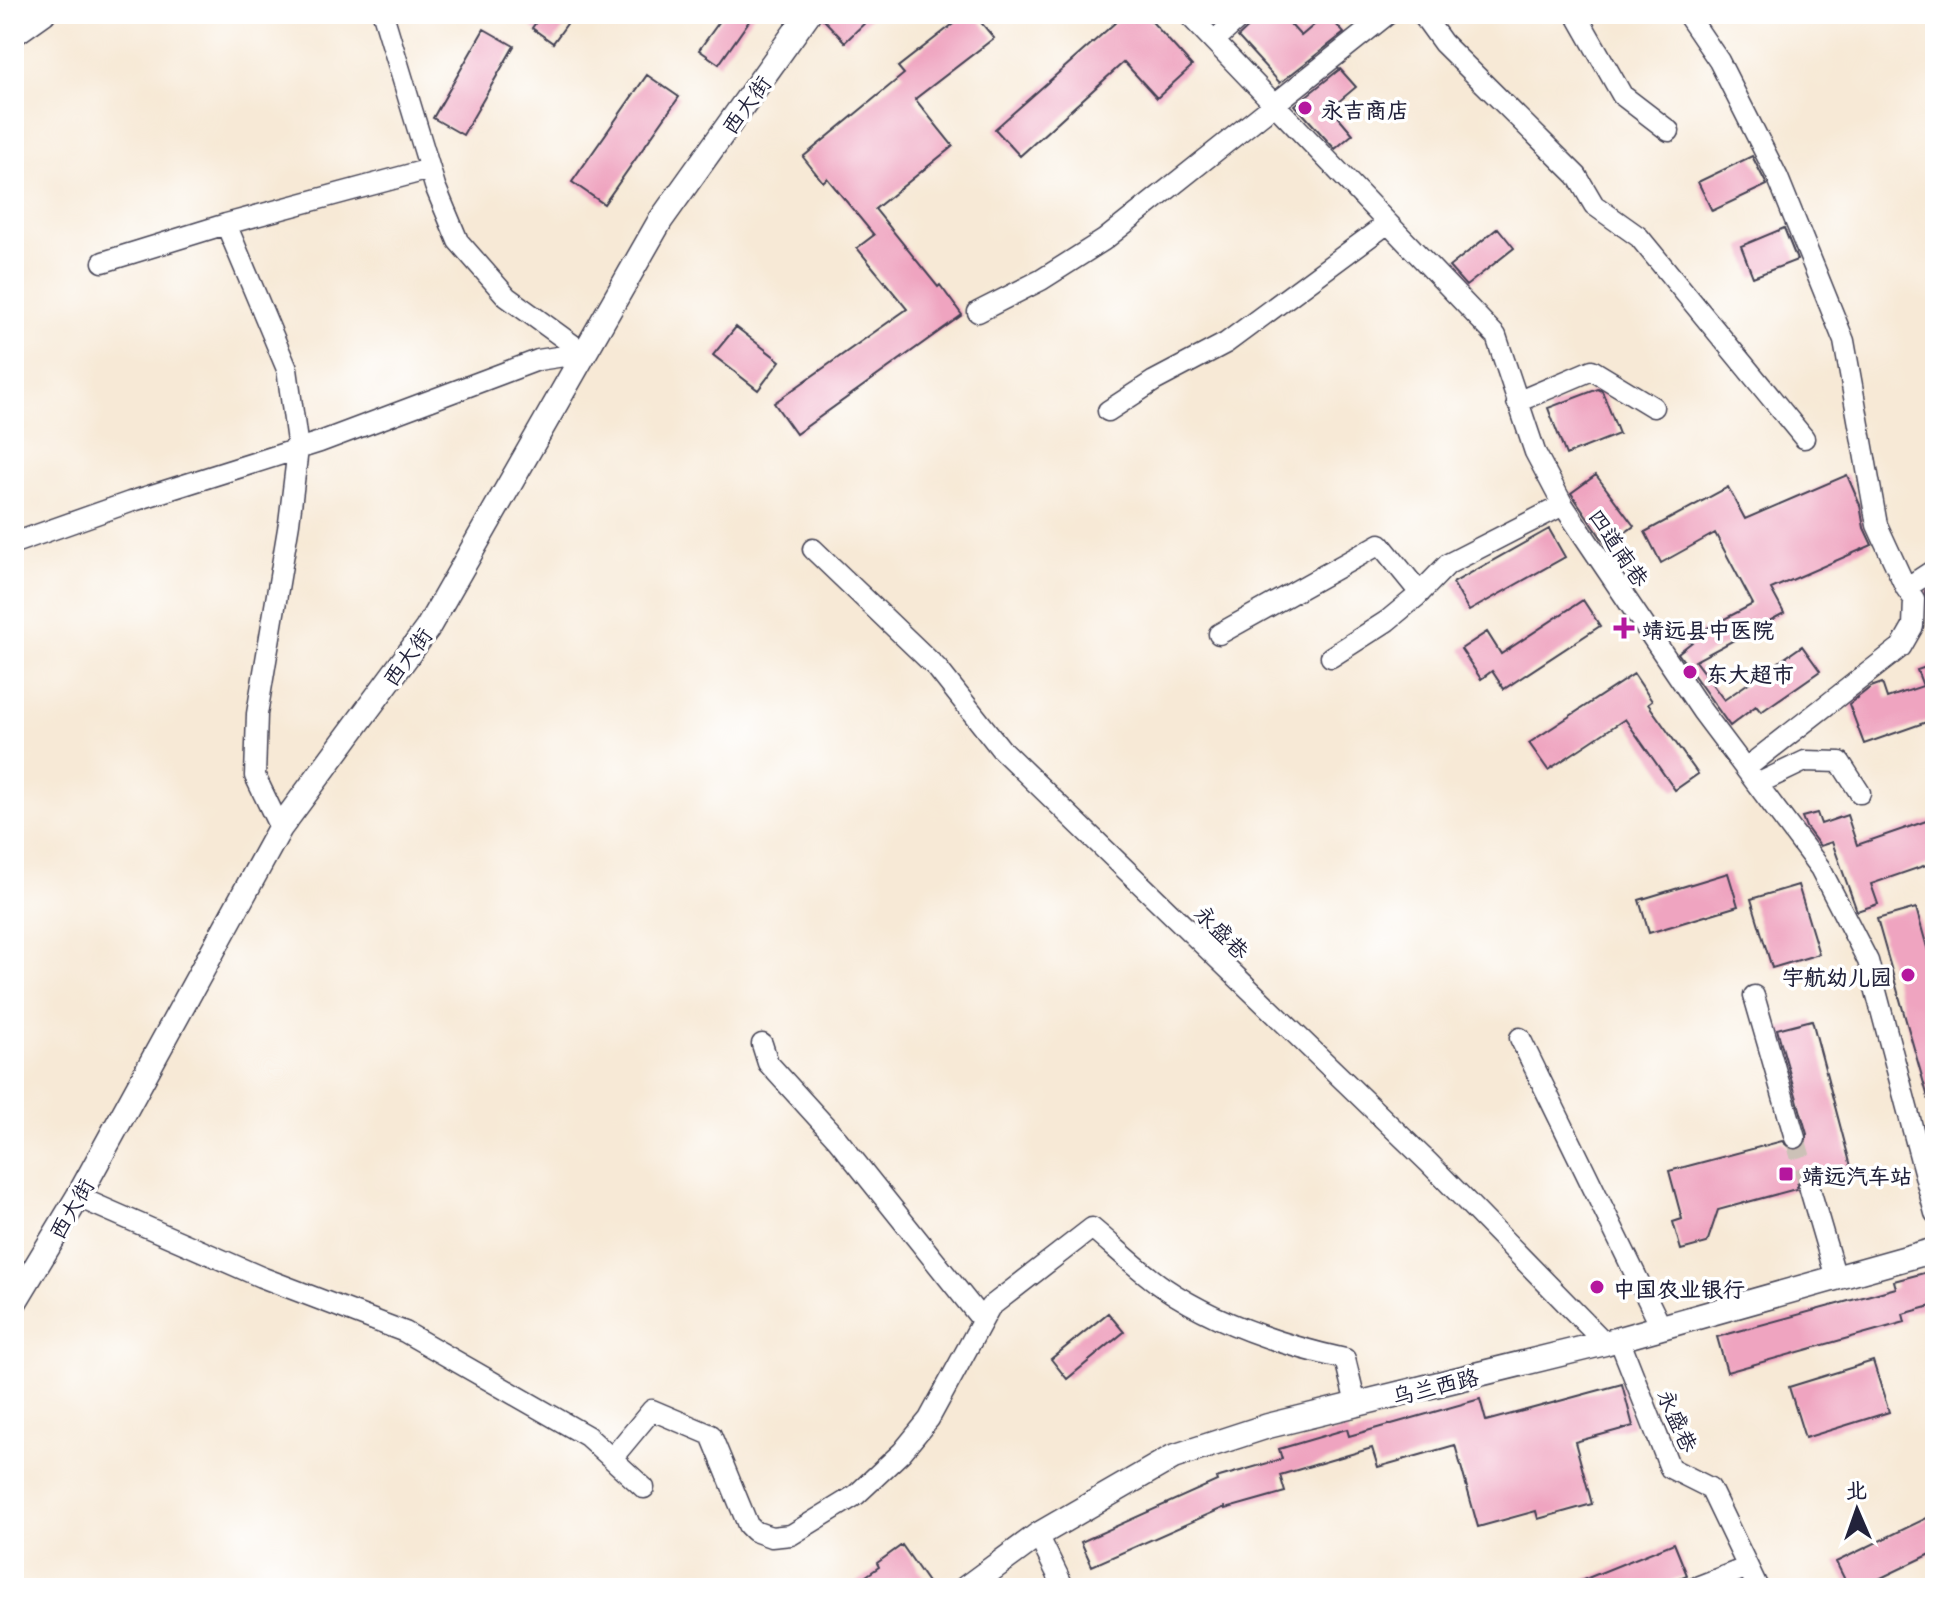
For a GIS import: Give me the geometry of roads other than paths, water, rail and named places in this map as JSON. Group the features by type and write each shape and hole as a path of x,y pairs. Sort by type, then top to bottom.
{"main road":[{"name":"西大街","path":"14,1303 78,1197 280,828 427,629 660,221 808,14"},
{"name":"乌兰西路","path":"966,1588 1038,1535 1173,1457 1268,1426 1612,1341 1935,1250"}],"street":[{"path":"14,36 45,14"},
{"path":"383,14 430,169 458,241 507,297 584,353"},
{"name":"四道南巷","path":"1188,14 1496,336 1535,452 1563,505 1702,711 1820,868 1868,961 1935,1213"},
{"path":"1214,41 1244,14"},
{"path":"978,312 1041,280 1104,240 1388,14"},
{"path":"1422,14 1443,43 1577,176 1594,205 1639,237 1804,438"},
{"path":"1576,14 1622,95 1669,131"},
{"path":"1687,14 1719,61 1778,178 1844,341 1877,525 1914,599 1913,626 1901,647 1752,776"},
{"path":"103,262 226,224 430,169"},
{"path":"1108,411 1154,381 1226,343 1388,223"},
{"path":"226,224 287,369 298,449 289,523 257,714 255,776 280,828"},
{"path":"14,543 130,502 298,449 538,360 584,353"},
{"path":"1517,402 1592,370 1653,407"},
{"path":"1331,657 1387,621 1448,564 1563,505"},
{"path":"1219,634 1380,544 1420,593"},
{"name":"永盛巷","path":"813,549 937,668 1001,749 1612,1341 1670,1468 1710,1488 1758,1588"},
{"path":"1906,588 1935,569"},
{"path":"1752,776 1805,761 1840,762 1860,793"},
{"path":"1754,996 1795,1138"},
{"path":"1520,1038 1661,1327"},
{"path":"762,1044 768,1063 838,1140 982,1320"},
{"path":"1809,1186 1836,1278"},
{"path":"78,1197 261,1277 405,1332 587,1436 644,1488"},
{"path":"613,1457 652,1410 679,1419 711,1435 748,1525 754,1531 771,1537 791,1535 856,1495 902,1452 929,1419 990,1307 1092,1228 1162,1286 1201,1309 1264,1337 1345,1359 1356,1404"},
{"path":"1038,1535 1064,1588"},
{"path":"1694,1588 1748,1567"}],"tunnel":[{"path":"1795,1138 1809,1186"}],"place":[{"name":"永吉商店","path":"1305,108"},
{"name":"靖远县中医院","path":"1624,628"},
{"name":"东大超市","path":"1690,672"},
{"name":"宇航幼儿园","path":"1908,975"},
{"name":"靖远汽车站","path":"1786,1174"},
{"name":"中国农业银行","path":"1597,1287"}]}
